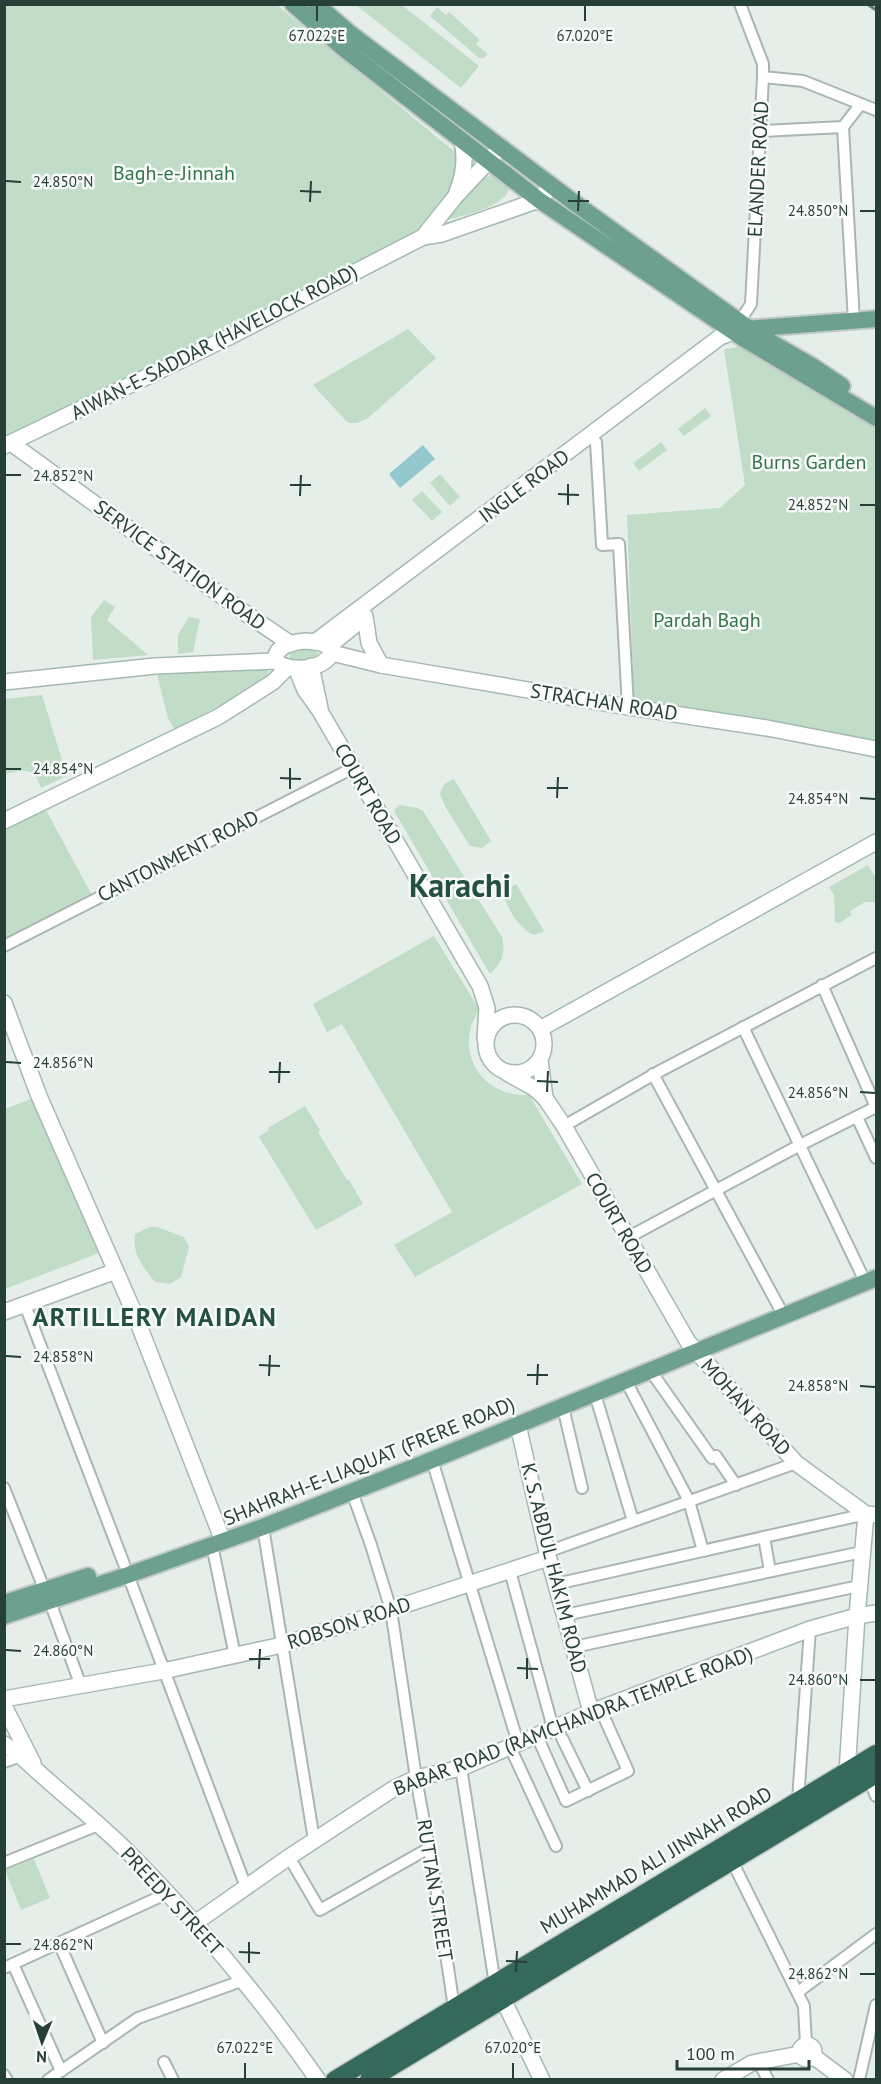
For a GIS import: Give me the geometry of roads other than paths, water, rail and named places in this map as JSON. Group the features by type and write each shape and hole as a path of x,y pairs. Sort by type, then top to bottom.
{"highway":[{"name":"MUHAMMAD ALI JINNAH ROAD","path":"369,2079 499,1991 798,1800 876,1754"},
{"name":"MUHAMMAD ALI JINNAH ROAD","path":"335,2079 454,2008 499,1991 874,1783"}],"main road":[{"path":"293,4 343,48 539,200 745,331 876,418"},
{"path":"316,4 352,35 500,148 714,304 745,331 813,366 876,408"},
{"path":"455,197 464,163 465,152 462,141"},
{"name":"AIWAN-E-SADDAR (HAVELOCK ROAD)","path":"423,237 455,197 500,148"},
{"path":"539,200 551,186"},
{"name":"AIWAN-E-SADDAR (HAVELOCK ROAD)","path":"8,445 229,337 423,237 442,234 539,200"},
{"path":"745,331 876,319"},
{"path":"745,331 876,329"},
{"name":"INGLE ROAD","path":"325,647 745,331"},
{"name":"INGLE ROAD","path":"325,647 720,337 745,331"},
{"name":"SERVICE STATION ROAD","path":"8,445 248,615 290,659"},
{"path":"365,616 369,643 381,665"},
{"path":"4,682 155,666 210,664 256,653 290,659 327,660 325,647 290,659 273,682 219,717 4,821"},
{"name":"STRACHAN ROAD","path":"325,647 381,665 767,728 876,749"},
{"name":"COURT ROAD","path":"290,659 305,690 320,711 480,986 487,1008 485,1039"},
{"path":"540,1029 876,842"},
{"path":"480,986 498,1006 526,1017 540,1029 543,1036 544,1050 540,1060 530,1070 510,1073 504,1071"},
{"path":"4,1003 39,1096 116,1270 218,1539"},
{"path":"516,1014 500,1018 494,1023 485,1039 487,1055 492,1064 534,1088 545,1098"},
{"name":"COURT ROAD","path":"540,1060 545,1098 564,1126 692,1347"},
{"path":"4,1312 116,1270"},
{"name":"SHAHRAH-E-LIAQUAT (FRERE ROAD)","path":"4,1616 47,1596 218,1539 263,1527 626,1381 778,1307 872,1274"},
{"name":"SHAHRAH-E-LIAQUAT (FRERE ROAD)","path":"218,1539 403,1462 872,1274"},
{"name":"MOHAN ROAD","path":"692,1347 796,1463"},
{"name":"K. S. ABDUL HAKIM ROAD","path":"518,1425 548,1555 574,1647 596,1710"},
{"path":"796,1463 871,1514 862,1552 846,1772"},
{"name":"ROBSON ROAD","path":"4,1699 163,1671 282,1645 510,1571 548,1555"},
{"name":"SHAHRAH-E-LIAQUAT (FRERE ROAD)","path":"4,1604 47,1596"},
{"name":"BABAR ROAD (RAMCHANDRA TEMPLE ROAD)","path":"195,1923 314,1840 393,1789 416,1778 461,1768 514,1745 557,1733 596,1710 810,1629 876,1613"},
{"path":"4,1706 39,1773"},
{"name":"PREEDY STREET","path":"4,1744 21,1756 98,1825 168,1893 278,2022 318,2079"},
{"path":"499,1991 542,2079"},
{"path":"723,2079 752,2063 806,2051 845,2079"}],"street":[{"name":"ELANDER ROAD","path":"740,4 763,64 751,304 745,331"},
{"path":"763,77 803,81 876,110"},
{"path":"854,321 843,127 860,105"},
{"path":"761,131 843,127"},
{"path":"596,442 602,545 619,544 628,707"},
{"name":"CANTONMENT ROAD","path":"4,946 353,768"},
{"path":"564,1126 653,1074 876,957"},
{"path":"627,1238 876,1107 822,985"},
{"path":"743,1027 800,1145 872,1274"},
{"path":"653,1074 778,1307"},
{"path":"857,1117 876,1158"},
{"path":"25,1305 246,1887"},
{"path":"650,1370 712,1458 716,1456 736,1485"},
{"path":"626,1381 689,1501 703,1551"},
{"path":"595,1394 633,1521"},
{"path":"563,1407 582,1488"},
{"path":"432,1460 470,1584 514,1745 556,1846"},
{"name":"ROBSON ROAD","path":"548,1555 633,1521 796,1463"},
{"path":"4,1488 81,1686"},
{"name":"RUTTAN STREET","path":"352,1491 372,1545 391,1610 454,2008"},
{"path":"556,1584 871,1514"},
{"path":"263,1527 314,1840"},
{"path":"764,1537 770,1571"},
{"path":"218,1539 235,1656"},
{"path":"565,1615 862,1552"},
{"path":"510,1571 557,1733 588,1791 566,1801 541,1745"},
{"path":"574,1647 859,1586"},
{"path":"798,1800 810,1629"},
{"name":"K. S. ABDUL HAKIM ROAD","path":"588,1791 628,1771 596,1710"},
{"path":"4,1762 21,1756"},
{"path":"461,1768 499,1991"},
{"path":"4,1863 98,1825"},
{"path":"289,1857 320,1910 429,1848"},
{"path":"732,1862 804,2006 806,2051"},
{"path":"61,2071 9,1966 168,1893"},
{"path":"798,1992 876,1934"},
{"path":"58,1943 103,2043"},
{"path":"48,2079 138,2018 244,1980"},
{"path":"859,2079 876,2005"},
{"path":"164,2062 173,2079"},
{"path":"759,2062 768,2079"},
{"path":"4,2075 7,2079"}],"water":[{"path":"423,445 435,459 400,488 389,474"}],"railway":[{"path":"867,4 876,10"}],"district":[{"name":"Karachi","path":"460,885"},
{"name":"ARTILLERY MAIDAN","path":"155,1316"}],"park label":[{"name":"Bagh-e-Jinnah","path":"174,173"},
{"name":"Burns Garden","path":"809,462"},
{"name":"Pardah Bagh","path":"707,620"}]}
